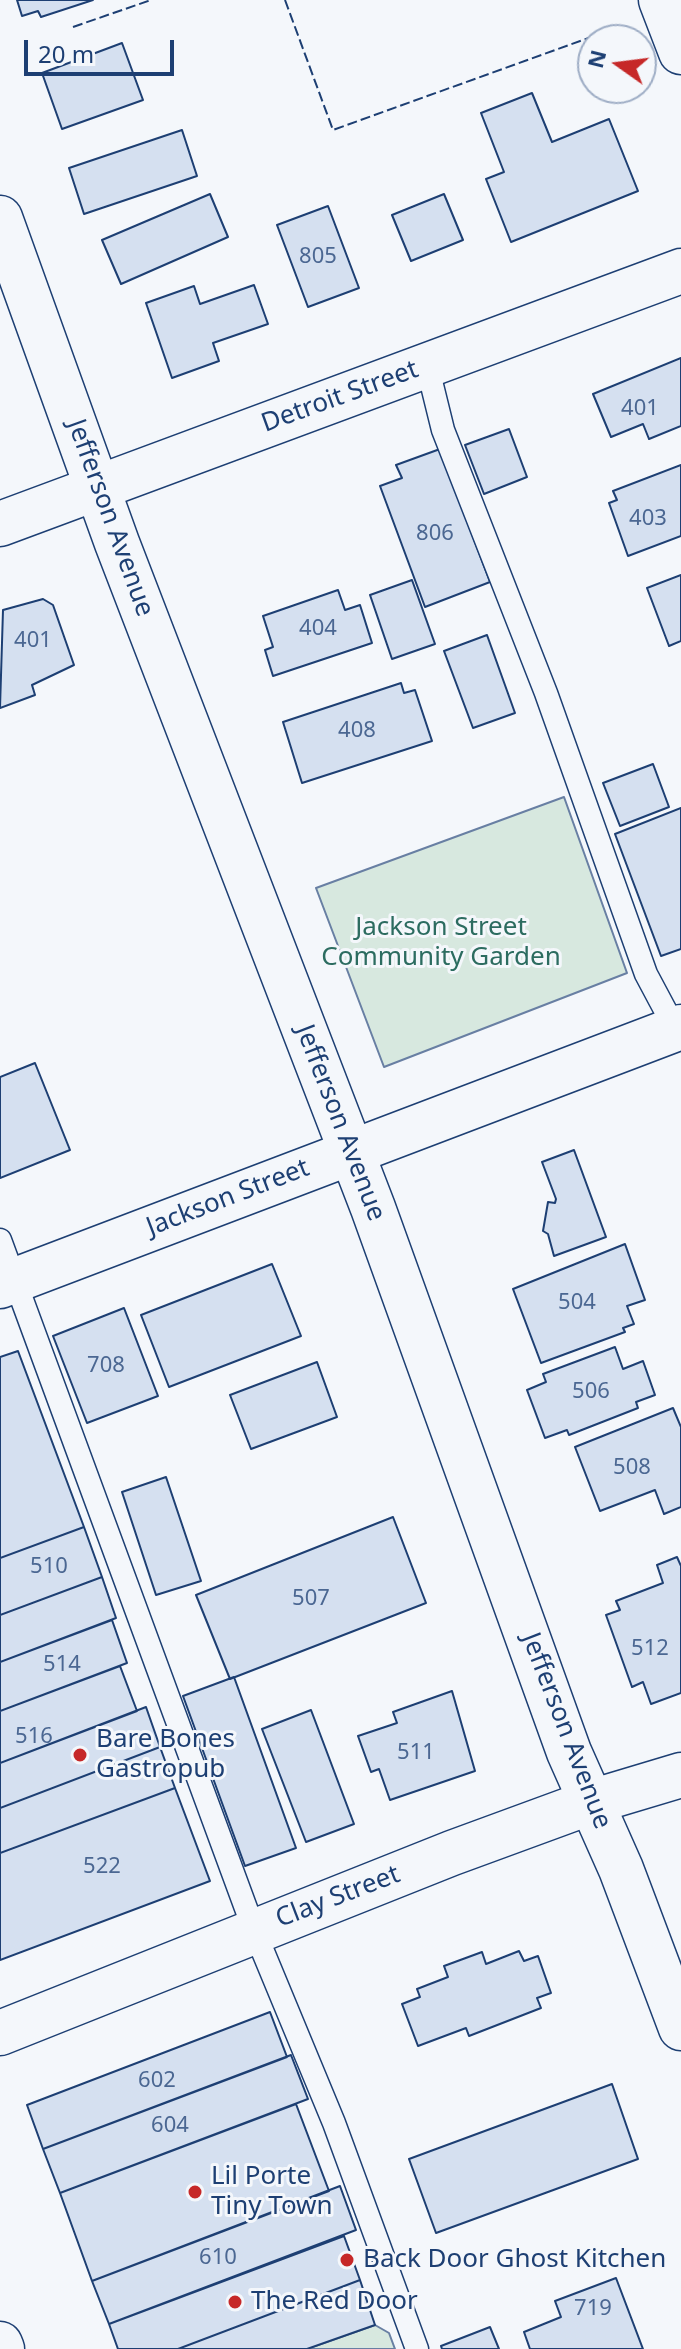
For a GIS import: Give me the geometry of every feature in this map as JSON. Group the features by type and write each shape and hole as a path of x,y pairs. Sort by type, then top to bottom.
{"street":[{"path":"661,0 681,52"},
{"name":"Jefferson Avenue","path":"0,218 351,1151 569,1752 681,2028"},
{"name":"Detroit Street","path":"0,524 681,271"},
{"name":"Jackson Street","path":"8,1283 351,1151 679,1032"},
{"name":"Clay Street","path":"0,2033 254,1930 591,1802 681,1775"}],"lane":[{"path":"427,365 443,430 546,693 646,974 679,1032"},
{"path":"0,1240 8,1283 254,1930 334,2123 417,2349"}],"green space":[{"name":"Jackson Street Community Garden","path":"564,797 627,973 384,1067 316,888"},
{"path":"375,2325 389,2333 395,2349 307,2349"}],"building":[{"path":"17,0 93,0 41,17 38,11 22,16"},
{"path":"122,43 143,100 62,129 42,73"},
{"path":"532,93 552,142 609,119 638,191 511,242 486,179 504,172 481,113"},
{"path":"182,130 197,176 84,214 69,168"},
{"path":"210,194 228,237 121,284 102,240"},
{"path":"444,194 463,240 411,261 392,215"},
{"path":"328,206 359,288 308,307 277,225"},
{"path":"254,285 268,324 213,343 219,361 172,378 146,303 194,286 200,304"},
{"path":"681,358 681,426 649,439 643,424 611,437 593,394"},
{"path":"509,429 527,477 484,494 465,445"},
{"path":"440,449 490,582 425,607 380,486 402,478 396,465"},
{"path":"681,465 681,536 628,556 609,503 617,500 613,491"},
{"path":"681,575 681,641 669,646 647,588"},
{"path":"412,580 435,644 392,659 370,595"},
{"path":"338,590 345,610 360,605 372,643 273,676 265,650 273,647 263,616"},
{"path":"43,599 53,605 74,665 32,685 35,695 0,708 3,610"},
{"path":"487,635 515,713 473,728 444,651"},
{"path":"401,683 404,693 415,690 432,741 302,783 283,722"},
{"path":"653,764 669,807 620,826 603,783"},
{"path":"681,808 681,949 661,956 615,834"},
{"path":"35,1063 70,1150 0,1178 0,1077"},
{"path":"574,1150 606,1237 554,1256 548,1234 543,1231 548,1202 555,1203 556,1199 542,1162"},
{"path":"625,1244 645,1300 627,1306 634,1324 623,1328 625,1332 541,1363 513,1289"},
{"path":"272,1264 301,1336 169,1387 141,1315"},
{"path":"124,1308 158,1396 87,1423 53,1336"},
{"path":"615,1347 623,1369 643,1361 655,1395 636,1402 638,1408 569,1435 567,1430 545,1438 527,1390 546,1382 543,1374"},
{"path":"18,1351 84,1527 0,1558 0,1357"},
{"path":"317,1362 337,1417 251,1449 230,1395"},
{"path":"673,1408 681,1427 681,1507 664,1514 655,1490 600,1511 575,1447"},
{"path":"166,1477 201,1581 156,1595 122,1492"},
{"path":"393,1517 426,1603 230,1679 196,1595"},
{"path":"84,1527 102,1577 0,1615 0,1558"},
{"path":"677,1557 681,1566 681,1693 651,1704 643,1682 632,1687 606,1615 620,1610 616,1601 663,1583 657,1565"},
{"path":"102,1577 116,1618 0,1662 0,1615"},
{"path":"112,1620 127,1663 0,1711 0,1662"},
{"path":"120,1666 137,1711 0,1763 0,1711"},
{"path":"234,1677 296,1848 245,1866 183,1696"},
{"path":"452,1691 475,1771 390,1800 379,1769 371,1772 358,1736 397,1723 393,1712"},
{"name":"Bare Bones Gastropub","path":"146,1707 160,1747 0,1808 0,1763"},
{"path":"311,1710 354,1824 306,1842 262,1729"},
{"path":"160,1747 175,1788 0,1853 0,1808"},
{"path":"175,1788 210,1881 0,1960 0,1853"},
{"path":"519,1951 524,1961 538,1956 551,1993 537,1998 541,2008 469,2036 466,2028 418,2046 402,2004 420,1997 417,1989 448,1977 444,1966 482,1952 486,1964"},
{"path":"270,2012 287,2057 43,2149 27,2105"},
{"path":"291,2055 308,2099 60,2193 43,2149"},
{"path":"612,2084 638,2159 436,2233 409,2159"},
{"name":"Lil Porte Tiny Town","path":"296,2104 329,2191 92,2281 60,2193"},
{"path":"340,2186 356,2230 109,2324 92,2281"},
{"name":"The Red Door","path":"344,2236 360,2280 178,2349 118,2349 109,2324"},
{"path":"616,2278 643,2349 530,2349 524,2332 561,2317 555,2301"},
{"path":"360,2280 375,2325 307,2349 178,2349"},
{"path":"490,2327 499,2349 442,2349 441,2346"}],"fence":[{"path":"73,27 151,0"},
{"path":"285,0 333,130 577,42"}],"place":[{"name":"Bare Bones Gastropub","path":"80,1755"},
{"name":"Lil Porte Tiny Town","path":"195,2192"},
{"name":"Back Door Ghost Kitchen","path":"347,2260"},
{"name":"The Red Door","path":"235,2302"}]}
